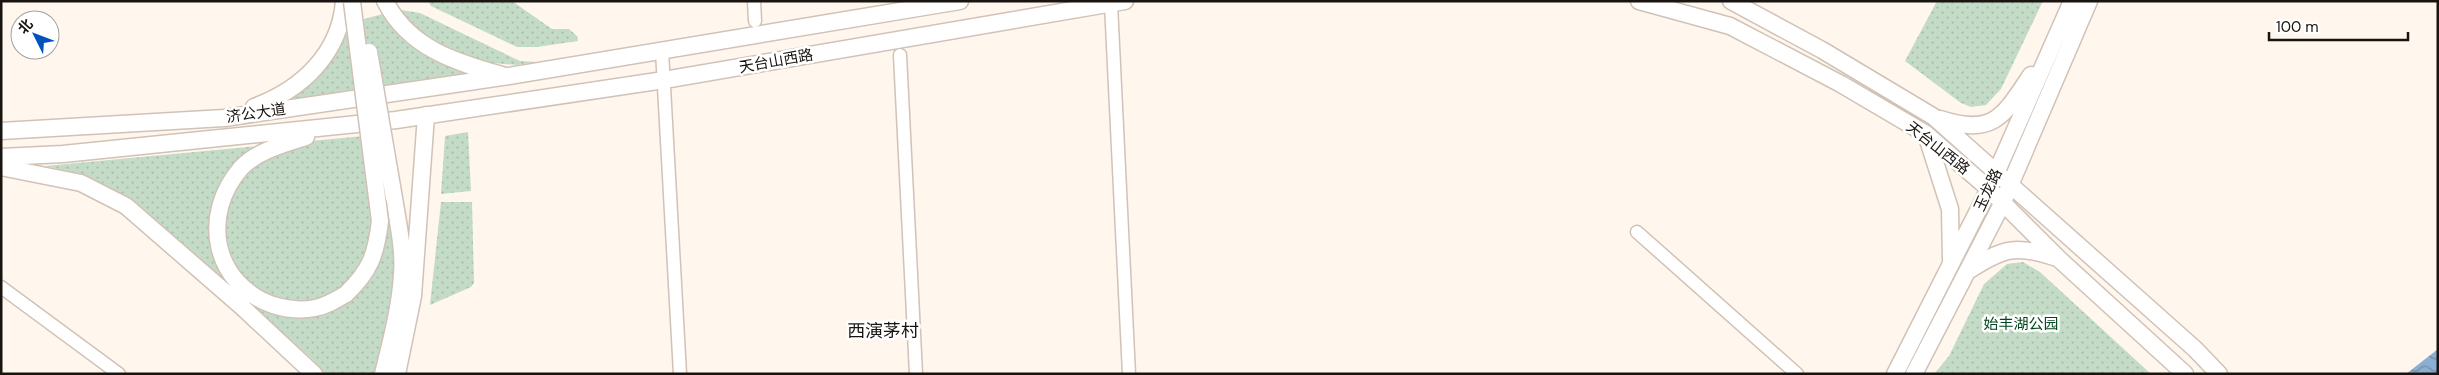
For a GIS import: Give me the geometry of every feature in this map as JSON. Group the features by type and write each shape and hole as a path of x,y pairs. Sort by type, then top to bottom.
{"main road":[{"name":"天台山西路","path":"509,76 960,1"},
{"name":"天台山西路","path":"1639,1 1730,26 1841,84 1926,134 1989,189 2059,259 2185,374"},
{"name":"天台山西路","path":"1731,1 1822,50 1934,117 2195,349 2219,374"},
{"name":"玉龙路","path":"1895,374 1989,189 2072,1"},
{"name":"玉龙路","path":"1914,374 2002,204 2086,8 2095,1"},
{"name":"天台山西路","path":"426,115 664,80 1115,2"},
{"path":"224,118 273,100 299,84 321,62 352,5"},
{"path":"352,5 371,67 402,246 399,304 383,374"},
{"path":"333,128 270,149 242,167 224,194 216,232 222,258 241,288 259,300 295,310 314,308 346,294 362,279 372,263 378,243 380,222 352,5"},
{"path":"387,6 403,28 427,48 458,63 509,76"},
{"path":"1934,117 1964,126 1986,124 2002,115 2056,37"},
{"name":"济公大道","path":"1,131 224,118 509,76"},
{"path":"397,374 413,296 419,237 426,115"},
{"name":"济公大道","path":"1,157 90,152 333,128 426,115"},
{"path":"89,126 90,152"},
{"path":"1926,134 1950,209 1950,268"},
{"path":"1,166 82,183 126,206 241,306 314,374"},
{"path":"1968,271 1990,257 2007,250 2044,253 2059,259"}],"street":[{"path":"754,1 754,21"},
{"path":"1115,2 1129,374"},
{"path":"662,51 680,374"},
{"path":"900,55 916,374"},
{"path":"1637,232 1797,374"},
{"path":"1,287 119,374"}],"green space":[{"path":"428,1 512,1 552,29 569,29 577,36 578,41 537,47 517,47 431,6"},
{"path":"1937,1 2043,1 2001,89 1986,105 1971,107 1961,103 1905,61"},
{"path":"401,10 420,13 520,61 537,62 517,65 479,62 438,50 400,16"},
{"path":"383,14 415,45 474,73 283,102 345,24"},
{"path":"468,132 471,191 441,194 445,136"},
{"path":"375,135 388,194 396,255 394,295 376,374 325,374 312,359 151,216 107,186 68,171 45,166"},
{"path":"441,202 472,202 474,283 471,287 430,305"},
{"name":"始丰湖公园","path":"2023,262 2040,272 2151,374 1934,374 1949,356 1984,284 2007,264"}],"water":[{"path":"2438,349 2438,374 2406,374"}],"district":[{"name":"西演茅村","path":"883,331"}]}
